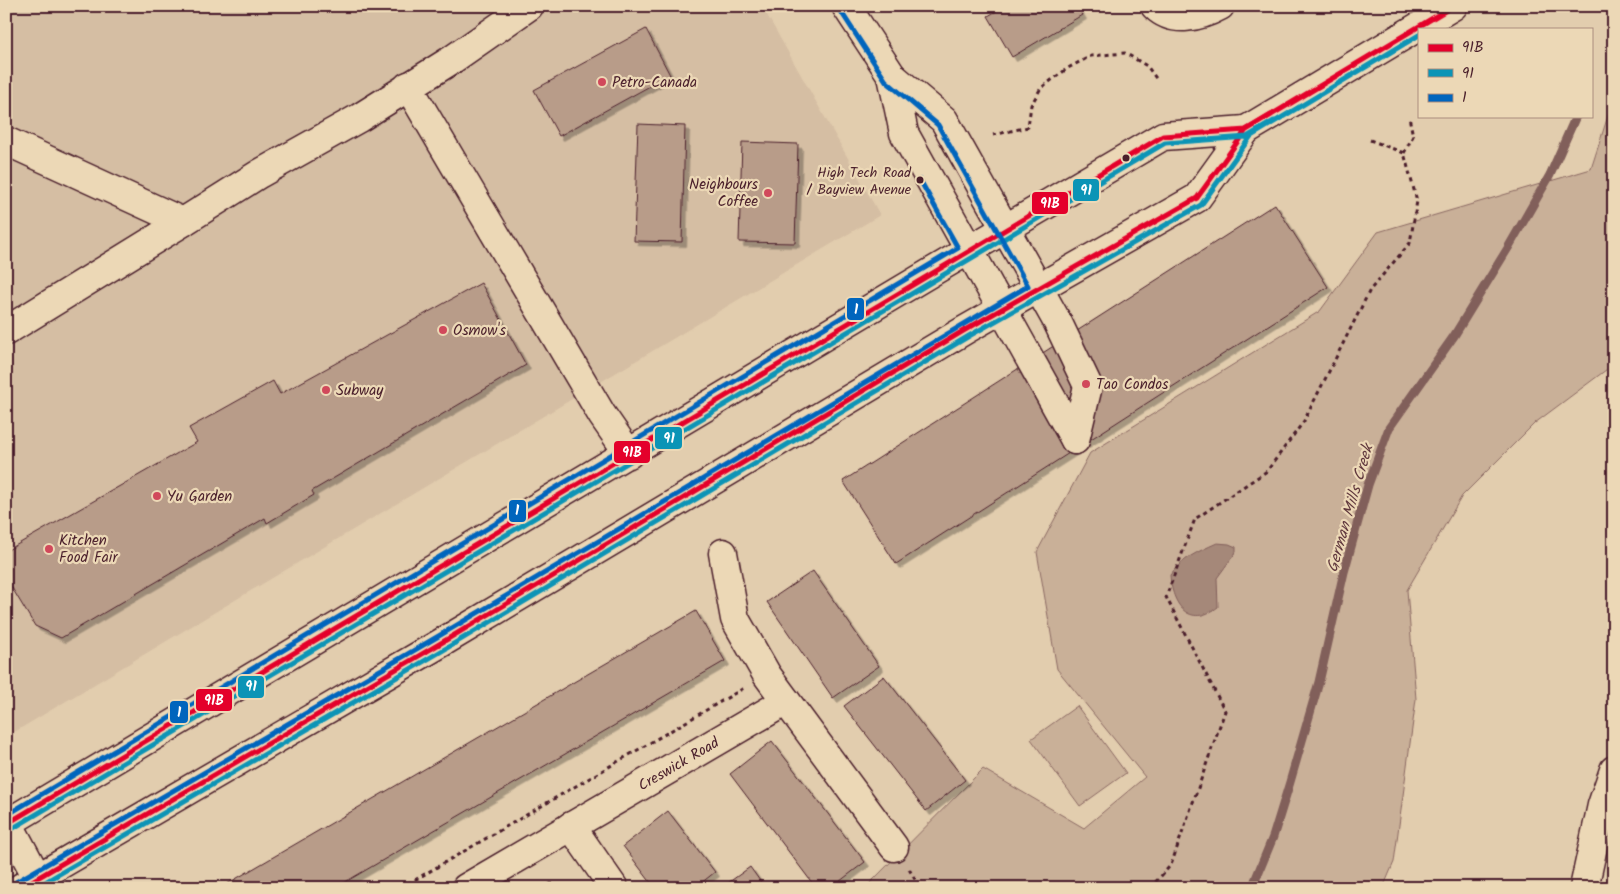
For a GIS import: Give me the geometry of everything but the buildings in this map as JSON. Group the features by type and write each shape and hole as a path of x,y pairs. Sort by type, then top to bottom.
{"main road":[{"path":"6,331 233,189 359,118 453,59 529,6"},
{"path":"846,6 892,76 944,120 1038,289 1088,386 1075,440 968,251 904,133 892,76"},
{"path":"1156,6 1161,12 1181,18 1206,14 1220,6"},
{"path":"1246,130 1163,136 7,822 33,884 1001,310 1197,198 1246,130 1453,6"},
{"path":"408,86 602,415 629,454"},
{"path":"6,141 183,222"},
{"path":"723,553 735,619 767,675 894,847"},
{"name":"Creswick Road","path":"466,888 786,701"},
{"path":"1584,888 1602,805 1614,770"},
{"path":"571,826 614,888"}],"path":[{"path":"993,135 1028,127 1031,105 1041,88 1068,68 1091,56 1125,53 1147,66 1158,81"},
{"path":"1150,888 1171,865 1225,711 1166,597 1195,519 1267,472 1304,421 1370,290 1410,243 1417,201 1404,153 1412,136 1408,117"},
{"path":"1370,140 1404,153"},
{"path":"400,888 767,675"}],"shaded area":[{"path":"6,6 762,6 880,215 11,734 6,727"},
{"path":"1614,97 1614,364 1535,423 1462,496 1407,590 1416,699 1394,862 1383,888 865,888 983,769 1084,828 1145,777 1057,669 1037,552 1090,453 1320,311 1378,232 1591,169"},
{"path":"1217,543 1236,547 1236,552 1217,578 1218,607 1199,616 1191,614 1178,604 1171,586 1170,575 1185,560"},
{"path":"1077,706 1126,773 1080,806 1031,739"}],"waterway":[{"name":"German Mills Creek","path":"1252,888 1273,837 1290,782 1319,682 1344,572 1368,485 1389,428 1454,336 1508,248 1550,175 1575,118"}],"transit line":[{"name":"91B","path":"20,888 441,643 965,330 1197,198 1246,130 1453,6"},
{"name":"1","path":"16,882 437,637 1028,286 938,125 886,81 840,10"},
{"name":"91","path":"35,888 445,649 969,336 1201,205 1251,136 1418,36"},
{"name":"91B","path":"6,820 8,823 1163,136 1246,130 1271,115"},
{"name":"91","path":"10,830 1165,143 1247,137 1274,121"},
{"name":"1","path":"10,813 958,248 920,180"}],"place":[{"name":"Petro-Canada","path":"602,82"},
{"name":"High Tech Road / Bayview Avenue","path":"920,180"},
{"name":"Neighbours Coffee","path":"768,193"},
{"name":"Osmow's","path":"443,330"},
{"name":"Tao Condos","path":"1086,384"},
{"name":"Subway","path":"326,390"},
{"name":"Yu Garden","path":"157,496"},
{"name":"Kitchen Food Fair","path":"49,549"}]}
